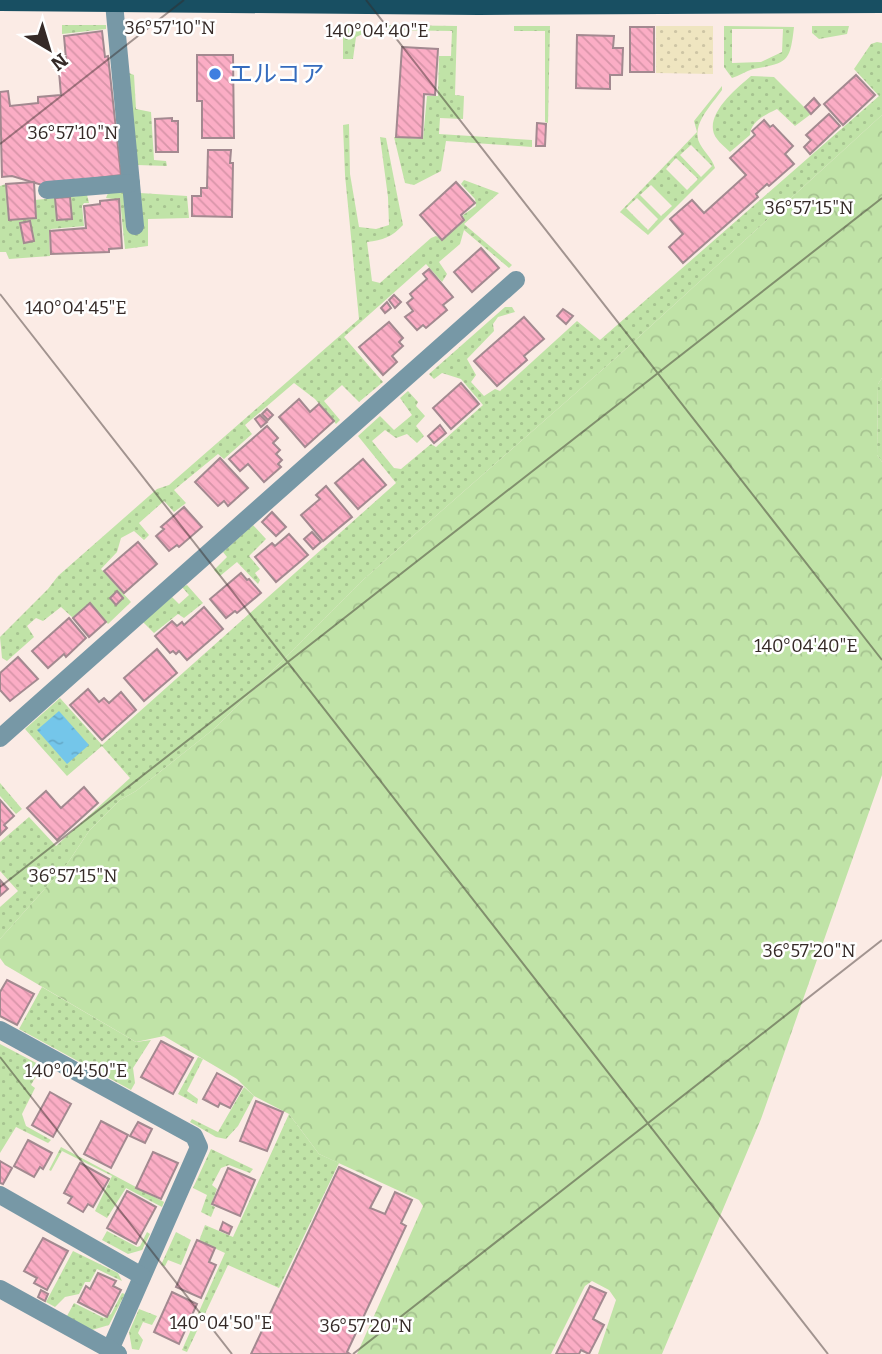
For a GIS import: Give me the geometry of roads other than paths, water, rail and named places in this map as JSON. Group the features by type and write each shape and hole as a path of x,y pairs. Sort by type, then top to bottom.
{"main road":[{"path":"0,2 479,6 882,4"}],"street":[{"path":"114,3 135,226"},
{"path":"47,190 131,183"},
{"path":"0,738 516,280"},
{"path":"0,1030 194,1136 199,1147 142,1276 114,1352 0,1289"},
{"path":"0,1195 142,1276"}],"water":[{"path":"59,711 89,745 67,764 37,730"}],"place":[{"name":"エルコア","path":"215,74"}]}
